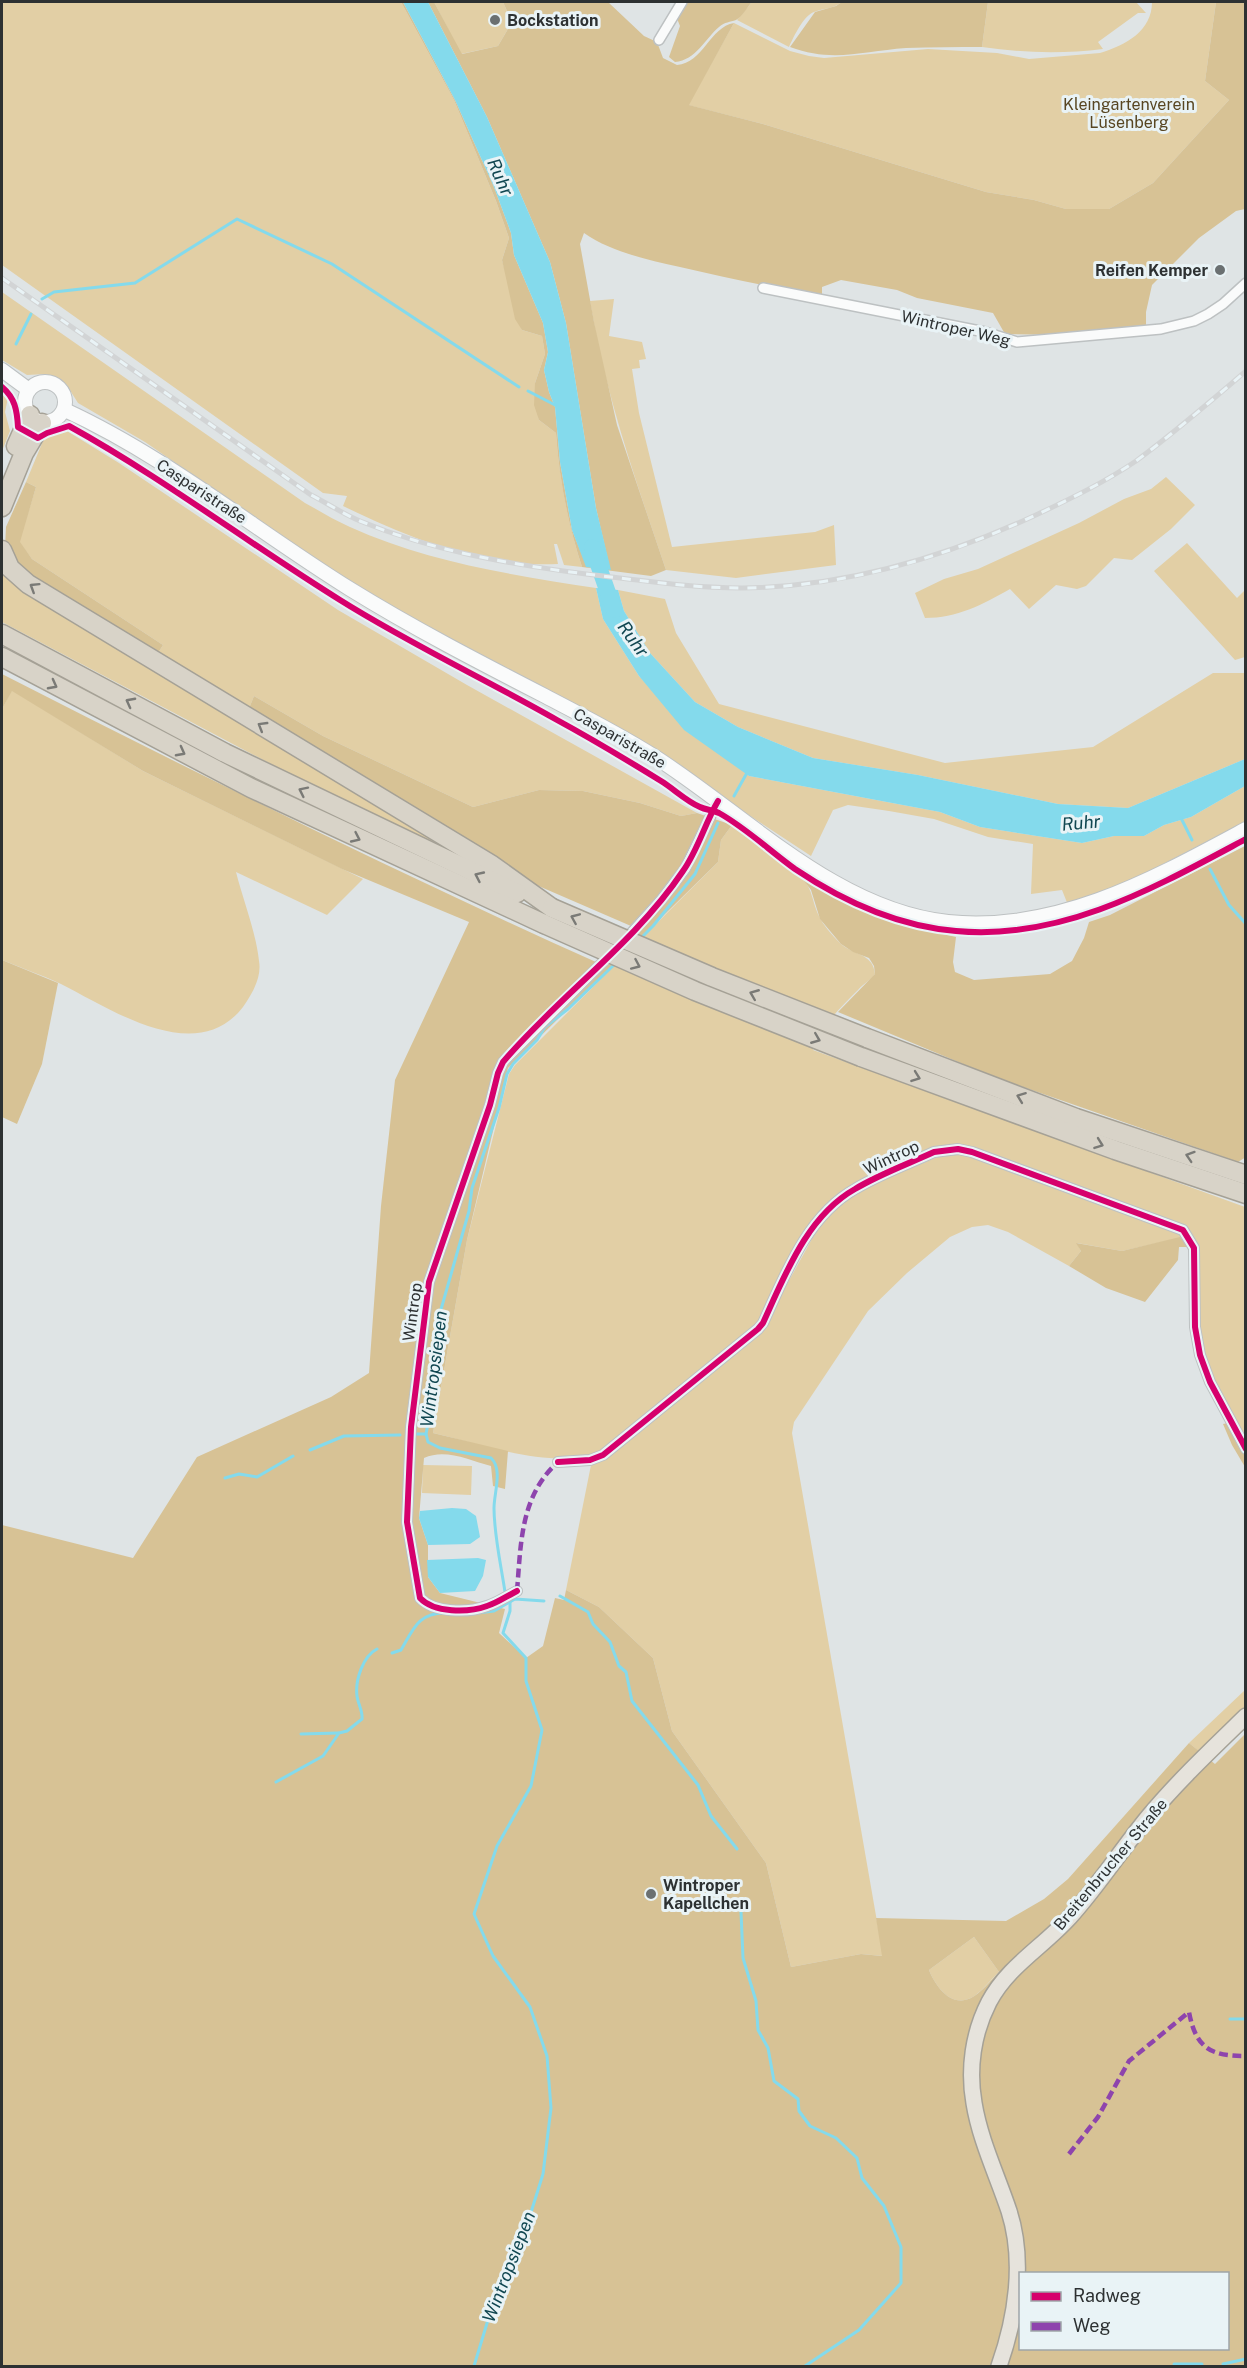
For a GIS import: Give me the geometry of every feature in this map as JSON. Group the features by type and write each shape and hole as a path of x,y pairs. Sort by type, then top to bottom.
{"highway":[{"path":"2,481 36,419"},
{"path":"2,507 36,419"},
{"path":"2,550 10,568 28,584 492,865 548,916"},
{"path":"2,634 235,758 435,855 695,991 861,1057 1104,1146 1245,1194"},
{"path":"2,657 251,788 548,916 1076,1118 1245,1175"}],"main road":[{"path":"2,370 29,390"},
{"path":"41,382 58,385 64,392 64,410 54,420 36,419 25,403 25,396 32,386 41,382"},
{"name":"Casparistraße","path":"64,410 112,432 348,588 419,631 621,737 658,759 801,861 836,883 889,908 945,921 1001,923 1059,913 1088,905 1135,885 1245,829"},
{"name":"Breitenbrucher Straße","path":"999,2367 1012,2317 1017,2274 1016,2254 1009,2212 974,2103 971,2078 972,2054 980,2021 990,2000 1009,1974 1071,1916 1150,1815 1245,1716"}],"street":[{"path":"659,40 682,2"},
{"name":"Wintroper Weg","path":"763,288 985,332 1017,342 1123,334 1171,327 1208,314 1245,284"},
{"name":"Wintrop","path":"517,1591 488,1606 471,1610 455,1610 427,1605 420,1598 407,1522 411,1427 429,1282 503,1062 638,927 662,899 685,869 718,801"},
{"name":"Wintrop","path":"558,1462 590,1460 603,1455 758,1329 764,1323 790,1265 815,1224 848,1193 934,1152 949,1149 972,1152 1183,1230 1194,1248 1195,1327 1200,1355 1210,1382 1245,1449"}],"green space":[{"path":"2,2 401,2 454,100 496,201 509,238 502,260 522,330 542,336 545,354 535,383 539,420 556,433 565,501 582,567 564,565 557,544 554,544 558,564 502,561 474,556 420,539 343,506 347,496 323,493 2,265"},
{"path":"434,2 503,2 512,22 498,46 461,54"},
{"path":"752,2 842,2 810,14 800,26 789,47 737,20"},
{"path":"988,2 1136,2 1146,13 1138,13 1098,42 1103,49 1058,52 1012,51 982,47"},
{"name":"Kleingartenverein Lüsenberg","path":"1152,2 1216,2 1205,81 1229,100 1153,183 1109,209 1066,209 1034,200 986,192 763,124 688,105 734,23 790,51 824,58 928,49 997,53 1029,59 1100,53 1119,46 1136,35 1148,21"},
{"path":"2,292 305,503 350,527 409,549 470,566 596,588 603,619 639,676 662,701 749,776 940,812 980,827 1082,843 1114,836 1144,836 1164,825 1191,817 1245,786 1245,822 1120,886 1068,905 1062,890 1031,894 1033,844 988,837 934,819 848,805 833,810 811,856 723,798 350,583 145,442 78,403 66,384 46,374 27,375 2,360"},
{"path":"614,299 609,336 642,342 646,359 639,360 640,368 632,369 639,413 672,547 815,532 834,525 836,565 736,578 666,570 622,437 596,336 590,301"},
{"path":"2,386 9,393 5,412 10,431 2,451"},
{"path":"67,431 119,463 338,610 697,813 681,816 640,803 583,791 539,790 473,807 323,736 254,696 248,711 156,656 163,645 32,559 19,542 36,487 26,482 43,441"},
{"path":"1166,477 1195,505 1171,529 1132,560 1114,558 1086,586 1077,589 1056,585 1029,609 1010,589 969,610 948,616 925,618 915,593 944,579 978,569 1079,523 1124,499 1151,489"},
{"path":"1187,543 1237,598 1245,590 1245,657 1235,660 1154,571"},
{"path":"2,565 451,851 303,781 2,622"},
{"path":"618,590 665,599 676,633 719,704 945,763 1093,747 1213,673 1245,673 1245,759 1128,808 1058,804 918,775 813,758 738,727 695,702 650,653 624,611"},
{"path":"12,690 143,771 363,879 327,915 236,872 255,939 260,967 258,979 243,1007 224,1024 202,1032 179,1033 154,1028 129,1019 54,981 2,960 2,709"},
{"path":"732,825 776,855 800,875 808,886 819,916 828,930 844,946 866,958 873,967 875,974 832,1018 821,1033 813,1050 1245,1207 1245,1443 1229,1417 1204,1358 1198,1328 1193,1235 1122,1251 1077,1243 1081,1251 1069,1266 1008,1232 988,1225 972,1227 950,1237 907,1273 868,1311 794,1422 792,1433 883,1956 861,1954 791,1967 766,1863 672,1731 653,1658 599,1607 566,1590 591,1465 606,1457 764,1326 819,1226 850,1193 940,1156 935,1147 852,1184 813,1221 760,1323 602,1452 563,1459 541,1457 495,1449 433,1433 467,1240 509,1074 515,1065 718,862 721,840"},
{"path":"423,1465 472,1466 471,1495 422,1493"},
{"path":"1245,1690 1245,1709 1201,1753 1189,1743"},
{"path":"974,1937 999,1972 975,1996 956,2000 939,1988 929,1970"}],"shaded area":[{"path":"401,2 455,100 494,187 511,233 514,255 543,323 548,352 544,370 555,407 560,462 572,530 587,567 610,569 596,508 566,323 550,262 487,117 428,2 434,2 462,54 498,46 512,22 503,2 608,2 644,36 657,42 663,58 677,65 694,58 719,31 734,23 689,105 763,124 986,192 1034,200 1066,209 1109,209 1153,183 1229,100 1205,81 1216,2 1245,2 1245,209 1236,211 1199,238 1152,285 1146,312 1146,328 1067,335 1005,334 993,313 917,298 897,290 841,280 822,287 822,295 733,279 630,254 584,233 580,244 594,322 617,425 666,570 651,576 582,567 572,534 565,501 556,433 539,420 534,405 535,383 545,354 542,336 522,330 515,319 502,260 509,238 496,201 454,100"},
{"path":"686,2 752,2 738,19 719,27 689,57 675,62 669,57 680,26 676,16"},
{"path":"842,2 988,2 982,47 906,48 834,55 805,52 790,47 815,12"},
{"path":"26,482 36,487 20,542 32,559 163,645 156,656 23,574 5,548 6,527"},
{"path":"2,674 297,822 596,962 631,926 527,881 248,711 254,696 323,736 473,807 539,790 583,791 640,803 681,816 697,813 732,825 721,840 718,862 508,1068 467,1240 433,1433 508,1451 505,1489 493,1486 491,1466 449,1455 440,1454 424,1458 419,1518 428,1545 428,1577 440,1593 505,1609 499,1633 526,1658 543,1646 555,1598 564,1600 566,1590 599,1607 653,1658 672,1731 766,1863 791,1967 861,1954 882,1956 876,1918 1006,1921 1044,1899 1068,1879 1189,1743 1215,1764 1245,1734 1245,2366 2,2366 2,1525 133,1558 197,1457 331,1397 369,1373 381,1206 395,1080 469,922 342,869 143,771 12,691 2,709","holes":["974,1937 999,1972 975,1996 956,2000 939,1988 929,1970"]},
{"path":"1245,846 1246,1157 1238,1162 992,1076 838,1012 875,974 874,966 869,958 841,944 820,919 811,890 798,873 859,909 898,924 956,937 953,962 955,972 974,980 1050,974 1072,961 1084,938 1089,922 1110,915"},
{"path":"2,960 58,983 42,1064 17,1124 2,1117"},
{"path":"1180,1237 1189,1247 1179,1247 1178,1260 1145,1302 1106,1288 1069,1266 1081,1251 1076,1243 1122,1251"},
{"path":"1228,1423 1245,1452 1245,1467 1223,1424"}],"water":[{"path":"403,2 428,2 487,117 550,262 566,323 596,508 611,570 586,567 572,530 560,462 555,407 544,370 548,352 543,323 514,255 511,233 494,187 455,100"},
{"path":"596,588 618,590 624,611 650,653 695,702 738,727 813,758 918,775 1058,804 1128,808 1245,759 1245,786 1191,817 1164,825 1144,836 1114,836 1082,843 980,827 940,812 749,776 684,730 639,676 603,619"},
{"path":"466,1509 476,1516 480,1537 470,1544 428,1545 419,1518 420,1511"},
{"path":"478,1558 486,1560 483,1576 475,1591 440,1593 428,1577 427,1560"}],"waterway":[{"path":"42,299 54,292 135,283 237,219 332,264 519,387"},
{"path":"16,344 31,314"},
{"path":"528,391 555,405"},
{"name":"Ruhr","path":"592,547 614,610"},
{"path":"734,796 748,771"},
{"path":"1181,818 1192,840"},
{"name":"Wintropsiepen","path":"640,939 695,874 718,823"},
{"path":"1210,869 1229,905 1246,924"},
{"name":"Wintropsiepen","path":"505,1592 494,1518 497,1482 495,1463 491,1458 440,1448 428,1442 426,1434 431,1409 428,1395 438,1320 469,1211 472,1188 499,1108 507,1074 513,1064 537,1040 545,1027 568,1009 616,963"},
{"path":"416,1434 426,1434"},
{"path":"310,1450 344,1436 400,1435"},
{"path":"225,1478 239,1474 257,1477 293,1456"},
{"path":"560,1596 588,1612 593,1624 610,1642 619,1666 626,1672 632,1701 698,1785 711,1816 737,1849"},
{"name":"Wintropsiepen","path":"477,1613 494,1611 515,1599 544,1601"},
{"name":"Wintropsiepen","path":"474,2366 498,2287 517,2257 543,2174 551,2108 547,2056 530,2007 493,1956 474,1914 497,1846 531,1786 542,1730 526,1681 526,1658 503,1633 510,1611 510,1602"},
{"path":"392,1653 401,1650 422,1619 444,1613"},
{"path":"276,1782 323,1756 339,1733 347,1731 362,1719 357,1696 359,1676 364,1663 377,1649"},
{"path":"301,1734 338,1733"},
{"path":"741,1912 743,1958 756,2001 758,2030 768,2048 774,2081 798,2099 799,2111 810,2126 836,2138 857,2158 862,2178 884,2206 901,2247 901,2283 859,2330 805,2366"},
{"path":"1230,2019 1246,2019"},
{"path":"1223,2364 1246,2359"},
{"path":"1174,2364 1202,2364"}],"railway":[{"path":"2,278 311,495 360,521 415,541 499,561 586,574 703,587 781,586 857,576 930,556 1003,530 1076,496 1124,469 1178,428 1246,371"}],"marked path":[{"path":"517,1591 522,1538 529,1505 545,1475 558,1462"},
{"path":"1069,2154 1098,2117 1129,2061 1189,2012 1196,2034 1207,2048 1223,2054 1246,2056"}],"cycle path":[{"path":"2,387 14,405 18,427 38,438 69,426 138,467 366,616 583,735 702,808 719,813 795,869 833,892 872,911 913,924 956,931 995,932 1033,928 1071,919 1143,892 1246,839"},
{"path":"517,1591 491,1605 470,1610 442,1609 420,1598 407,1522 411,1427 429,1282 503,1062 548,1014 620,946 664,897 688,863 718,801"},
{"path":"558,1462 590,1460 603,1455 758,1329 799,1248 823,1215 838,1201 874,1179 934,1152 958,1149 972,1152 1183,1230 1194,1248 1195,1327 1200,1355 1210,1382 1246,1449"}],"place":[{"name":"Bockstation","path":"495,20"},
{"name":"Reifen Kemper","path":"1220,270"},
{"name":"Wintroper Kapellchen","path":"651,1894"}]}
